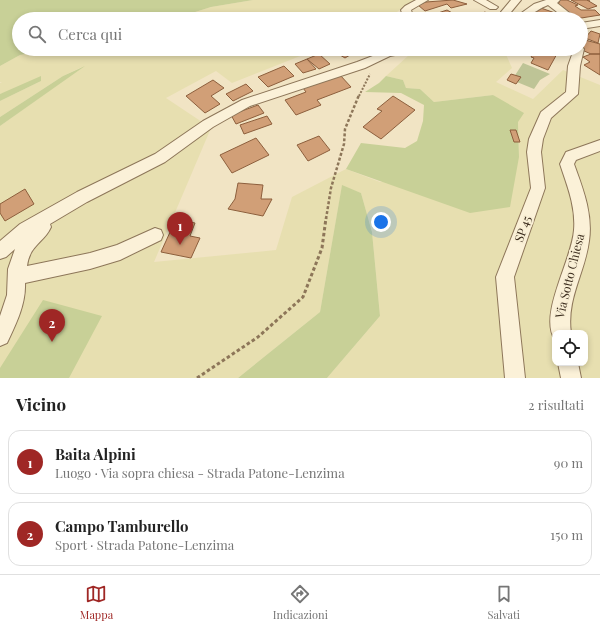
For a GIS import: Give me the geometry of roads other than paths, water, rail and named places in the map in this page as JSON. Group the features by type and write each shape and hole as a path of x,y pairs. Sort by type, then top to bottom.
{"street":[{"path":"407,12 406,10 408,8 419,0"},
{"path":"479,0 493,8"},
{"path":"506,12 516,0"},
{"path":"528,12 537,6 553,1 565,12"},
{"path":"588,32 600,23"},
{"path":"0,251 26,229 85,195 160,158 208,124 246,103 362,65 381,56"},
{"name":"SP 45","path":"515,378 506,277 538,188 534,152 536,139 546,115 572,94 574,66 576,56"},
{"name":"Via Sotto Chiesa","path":"560,330 559,323 564,296 576,264 582,230 579,201 567,164 571,156 600,145"},
{"path":"0,336 10,316 16,298 18,265 21,253 33,235 76,206 85,195"},
{"path":"17,276 90,261 120,252 156,235"},
{"path":"569,366 571,378"}],"place":[{"name":"Baita Alpini","path":"180,245"},
{"name":"Campo Tamburello","path":"52,342"}]}
